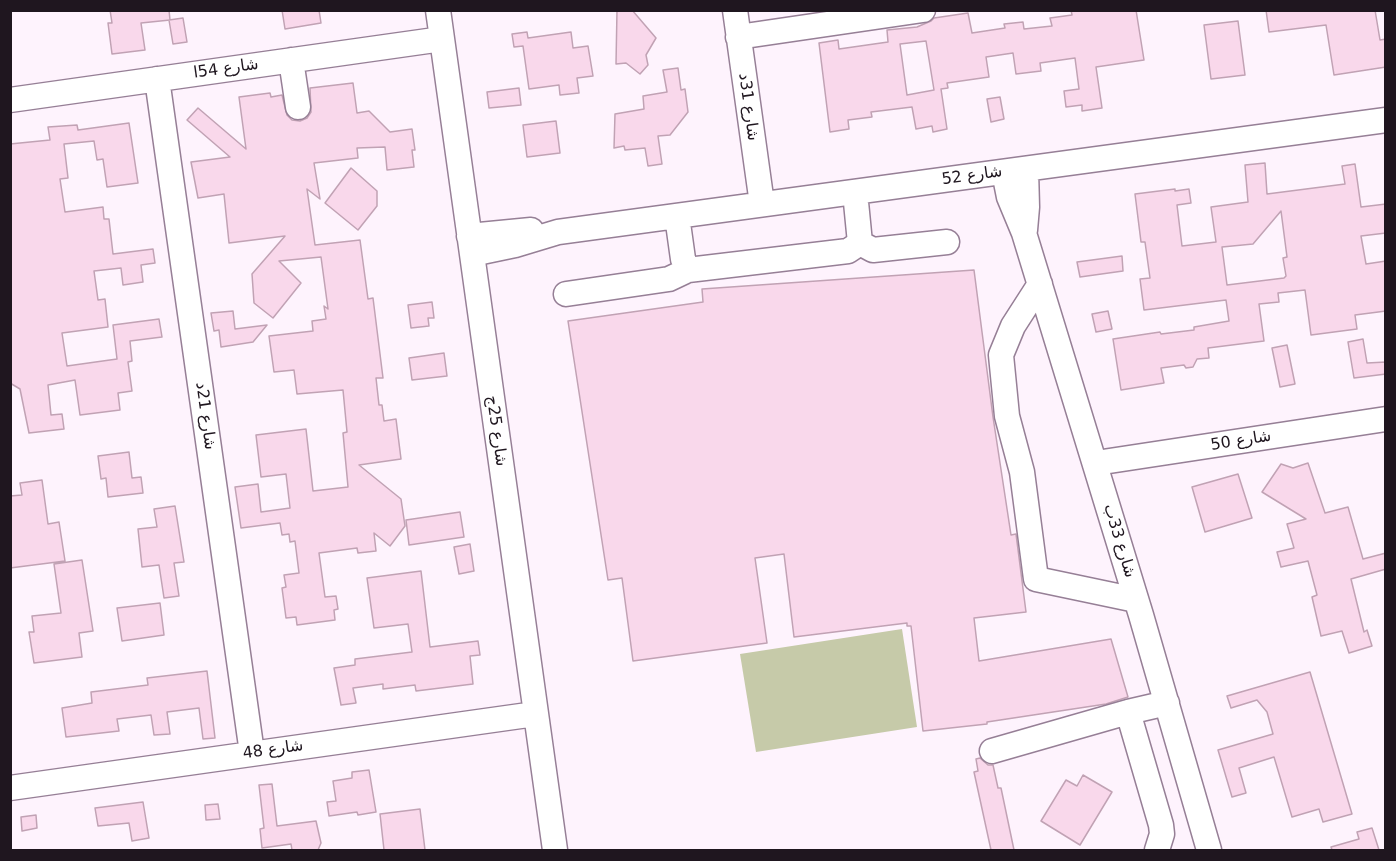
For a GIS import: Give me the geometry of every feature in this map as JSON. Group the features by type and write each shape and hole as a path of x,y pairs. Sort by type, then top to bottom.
{"street":[{"name":"شارع 25ج","path":"438,10 555,850"},
{"name":"شارع 31د","path":"735,10 762,204"},
{"path":"738,37 923,10"},
{"name":"شارع 54ا","path":"10,100 442,39"},
{"path":"291,60 298,107"},
{"name":"شارع 21د","path":"157,79 252,753"},
{"name":"شارع 52","path":"470,245 515,245 558,232 1386,120"},
{"name":"شارع 33ب","path":"1015,170 1028,201 1024,232 1167,703 1209,850"},
{"path":"855,192 860,243"},
{"path":"677,216 683,259 688,270"},
{"path":"860,243 873,250 946,242"},
{"path":"566,294 669,279 688,270 848,251 860,243"},
{"path":"1040,284 1013,326 1001,355 1007,416 1022,472 1036,579 1136,600"},
{"name":"شارع 50","path":"1095,463 1384,426"},
{"path":"992,751 1167,703"},
{"path":"1128,712 1161,825 1162,834 1157,850"},
{"name":"شارع 48","path":"10,788 535,714"}],"green space":[{"path":"902,629 917,727 756,752 740,654"}],"building":[{"path":"110,10 169,10 170,20 141,23 145,50 112,54 108,23 112,23"},
{"path":"282,10 319,10 321,23 285,29"},
{"path":"617,10 632,10 656,38 646,55 648,65 640,74 626,63 616,64"},
{"path":"1071,10 1136,10 1144,60 1096,67 1102,108 1082,111 1082,105 1066,107 1064,91 1079,89 1075,58 1040,63 1041,71 1016,74 1013,53 986,57 989,77 947,83 948,88 941,89 947,129 933,132 932,126 916,129 912,107 871,112 872,117 848,120 849,129 830,132 819,43 838,40 839,49 888,42 887,30 917,27 934,18 968,13 972,33 1005,28 1004,24 1023,22 1024,29 1052,26 1050,18 1072,15","holes":["926,41 934,90 907,95 900,44"]},
{"path":"1266,10 1375,10 1380,40 1386,39 1386,67 1334,75 1326,25 1269,32"},
{"path":"183,18 187,42 173,44 169,20"},
{"path":"1238,21 1245,75 1211,79 1204,25"},
{"path":"527,32 528,38 571,32 573,48 588,46 593,76 577,78 579,93 560,95 559,85 529,89 523,46 514,47 512,34"},
{"path":"678,68 681,90 685,89 688,112 670,135 658,136 662,164 648,166 645,148 625,150 624,146 614,148 615,114 644,109 643,96 667,92 663,70"},
{"path":"353,83 357,113 369,111 390,132 412,129 415,150 412,150 414,167 387,170 385,147 357,148 358,158 314,163 320,199 307,189 315,245 360,240 368,299 373,298 383,378 376,378 379,405 382,405 384,421 396,419 401,459 359,465 401,499 405,526 390,546 374,533 376,551 358,553 357,548 319,553 325,597 336,596 338,609 334,610 335,620 297,625 296,617 286,618 282,588 286,587 284,575 299,573 295,541 290,542 289,534 282,535 280,523 241,528 235,487 258,484 261,512 290,508 286,474 261,477 256,435 306,429 313,491 348,487 343,433 347,432 343,390 297,394 294,370 274,372 269,336 313,331 312,321 326,319 324,306 328,309 321,257 279,261 301,283 273,318 254,303 252,274 285,236 229,243 224,194 198,198 191,162 230,157 187,120 198,108 246,149 239,97 270,93 271,97 282,95 287,115 292,120 300,121 307,118 311,112 310,88"},
{"path":"519,88 521,105 489,108 487,92"},
{"path":"1000,97 1004,119 991,122 987,99"},
{"path":"556,121 560,153 527,157 523,125"},
{"path":"129,123 138,183 107,187 103,159 97,160 94,141 64,144 68,178 60,179 65,212 103,207 104,219 109,219 113,254 153,249 155,263 141,265 143,282 123,285 121,268 94,271 98,300 105,299 108,327 62,333 67,366 117,359 113,325 159,319 162,337 130,341 132,361 128,362 132,391 118,393 120,410 80,415 75,380 48,385 51,415 62,414 64,429 29,433 20,389 10,383 10,144 50,140 48,127 77,125 78,130"},
{"path":"1265,163 1267,194 1345,184 1342,166 1355,164 1361,207 1386,204 1386,233 1361,236 1366,264 1386,261 1386,311 1355,315 1357,329 1311,335 1305,290 1278,293 1279,302 1259,304 1264,341 1208,348 1209,358 1197,359 1193,367 1186,368 1184,365 1161,368 1164,383 1121,390 1113,339 1194,330 1194,327 1229,321 1226,300 1144,310 1140,279 1150,278 1145,242 1141,242 1135,194 1189,189 1191,203 1177,205 1182,246 1216,242 1211,207 1248,202 1245,165","holes":["1281,211 1287,257 1283,258 1286,276 1284,278 1227,285 1222,247 1253,244"]},
{"path":"351,168 377,191 377,206 358,230 325,203"},
{"path":"1122,256 1123,271 1080,277 1077,262"},
{"path":"974,270 993,417 1011,535 1016,534 1026,612 974,618 979,661 1111,639 1128,697 1106,704 987,722 987,724 923,731 911,626 907,626 907,623 794,637 784,554 755,558 767,643 633,661 622,578 608,580 568,321 703,302 702,289"},
{"path":"432,302 434,318 428,318 429,326 411,328 408,305"},
{"path":"233,311 235,329 267,325 253,342 221,347 219,330 214,331 211,313"},
{"path":"1108,311 1112,329 1096,332 1092,314"},
{"path":"1363,339 1367,363 1386,362 1386,374 1354,378 1348,342"},
{"path":"1287,345 1295,384 1280,387 1272,348"},
{"path":"444,353 447,376 412,380 409,358"},
{"path":"129,452 132,478 141,477 143,493 108,497 106,478 101,479 98,456"},
{"path":"1308,463 1325,513 1348,507 1363,559 1386,553 1386,569 1351,579 1364,632 1367,630 1372,646 1349,653 1342,631 1321,636 1312,597 1317,595 1308,561 1281,567 1277,552 1294,548 1287,524 1306,519 1262,492 1281,464 1293,468"},
{"path":"1238,474 1252,518 1205,532 1192,487"},
{"path":"42,480 48,524 59,522 65,561 10,568 10,496 22,495 20,483"},
{"path":"175,506 184,562 174,563 179,596 164,598 159,565 142,567 138,529 157,527 154,509"},
{"path":"460,512 464,537 409,545 406,520"},
{"path":"470,544 474,571 459,574 454,547"},
{"path":"82,560 93,631 79,633 82,657 34,663 29,632 34,632 32,616 61,613 54,564"},
{"path":"421,571 430,647 478,641 480,655 470,656 473,684 416,691 415,685 383,689 383,684 353,688 356,703 341,705 334,668 355,665 355,659 412,652 408,624 374,628 367,578"},
{"path":"160,603 164,635 122,641 117,608"},
{"path":"207,671 215,738 203,739 199,708 167,712 170,734 154,735 151,715 117,719 119,731 66,737 62,708 92,703 91,692 148,685 147,678"},
{"path":"1310,672 1352,814 1323,822 1319,809 1292,817 1274,757 1239,768 1246,793 1232,797 1218,750 1273,734 1267,712 1257,700 1231,708 1227,696"},
{"path":"980,758 988,765 993,765 998,788 1001,788 1014,850 991,850 974,772 978,771 976,759"},
{"path":"369,770 376,812 329,816 327,802 336,801 333,781 352,778 352,772"},
{"path":"1083,775 1112,792 1080,845 1041,821 1066,780 1077,786"},
{"path":"272,784 277,826 316,821 321,843 318,850 292,850 291,844 262,848 260,829 264,828 259,785"},
{"path":"143,802 149,838 132,841 129,823 98,826 95,808"},
{"path":"218,804 220,819 206,820 205,805"},
{"path":"420,809 425,850 384,850 380,814"},
{"path":"36,815 37,828 22,831 21,817"},
{"path":"1372,828 1379,850 1332,850 1331,847 1359,839 1357,832"}]}
